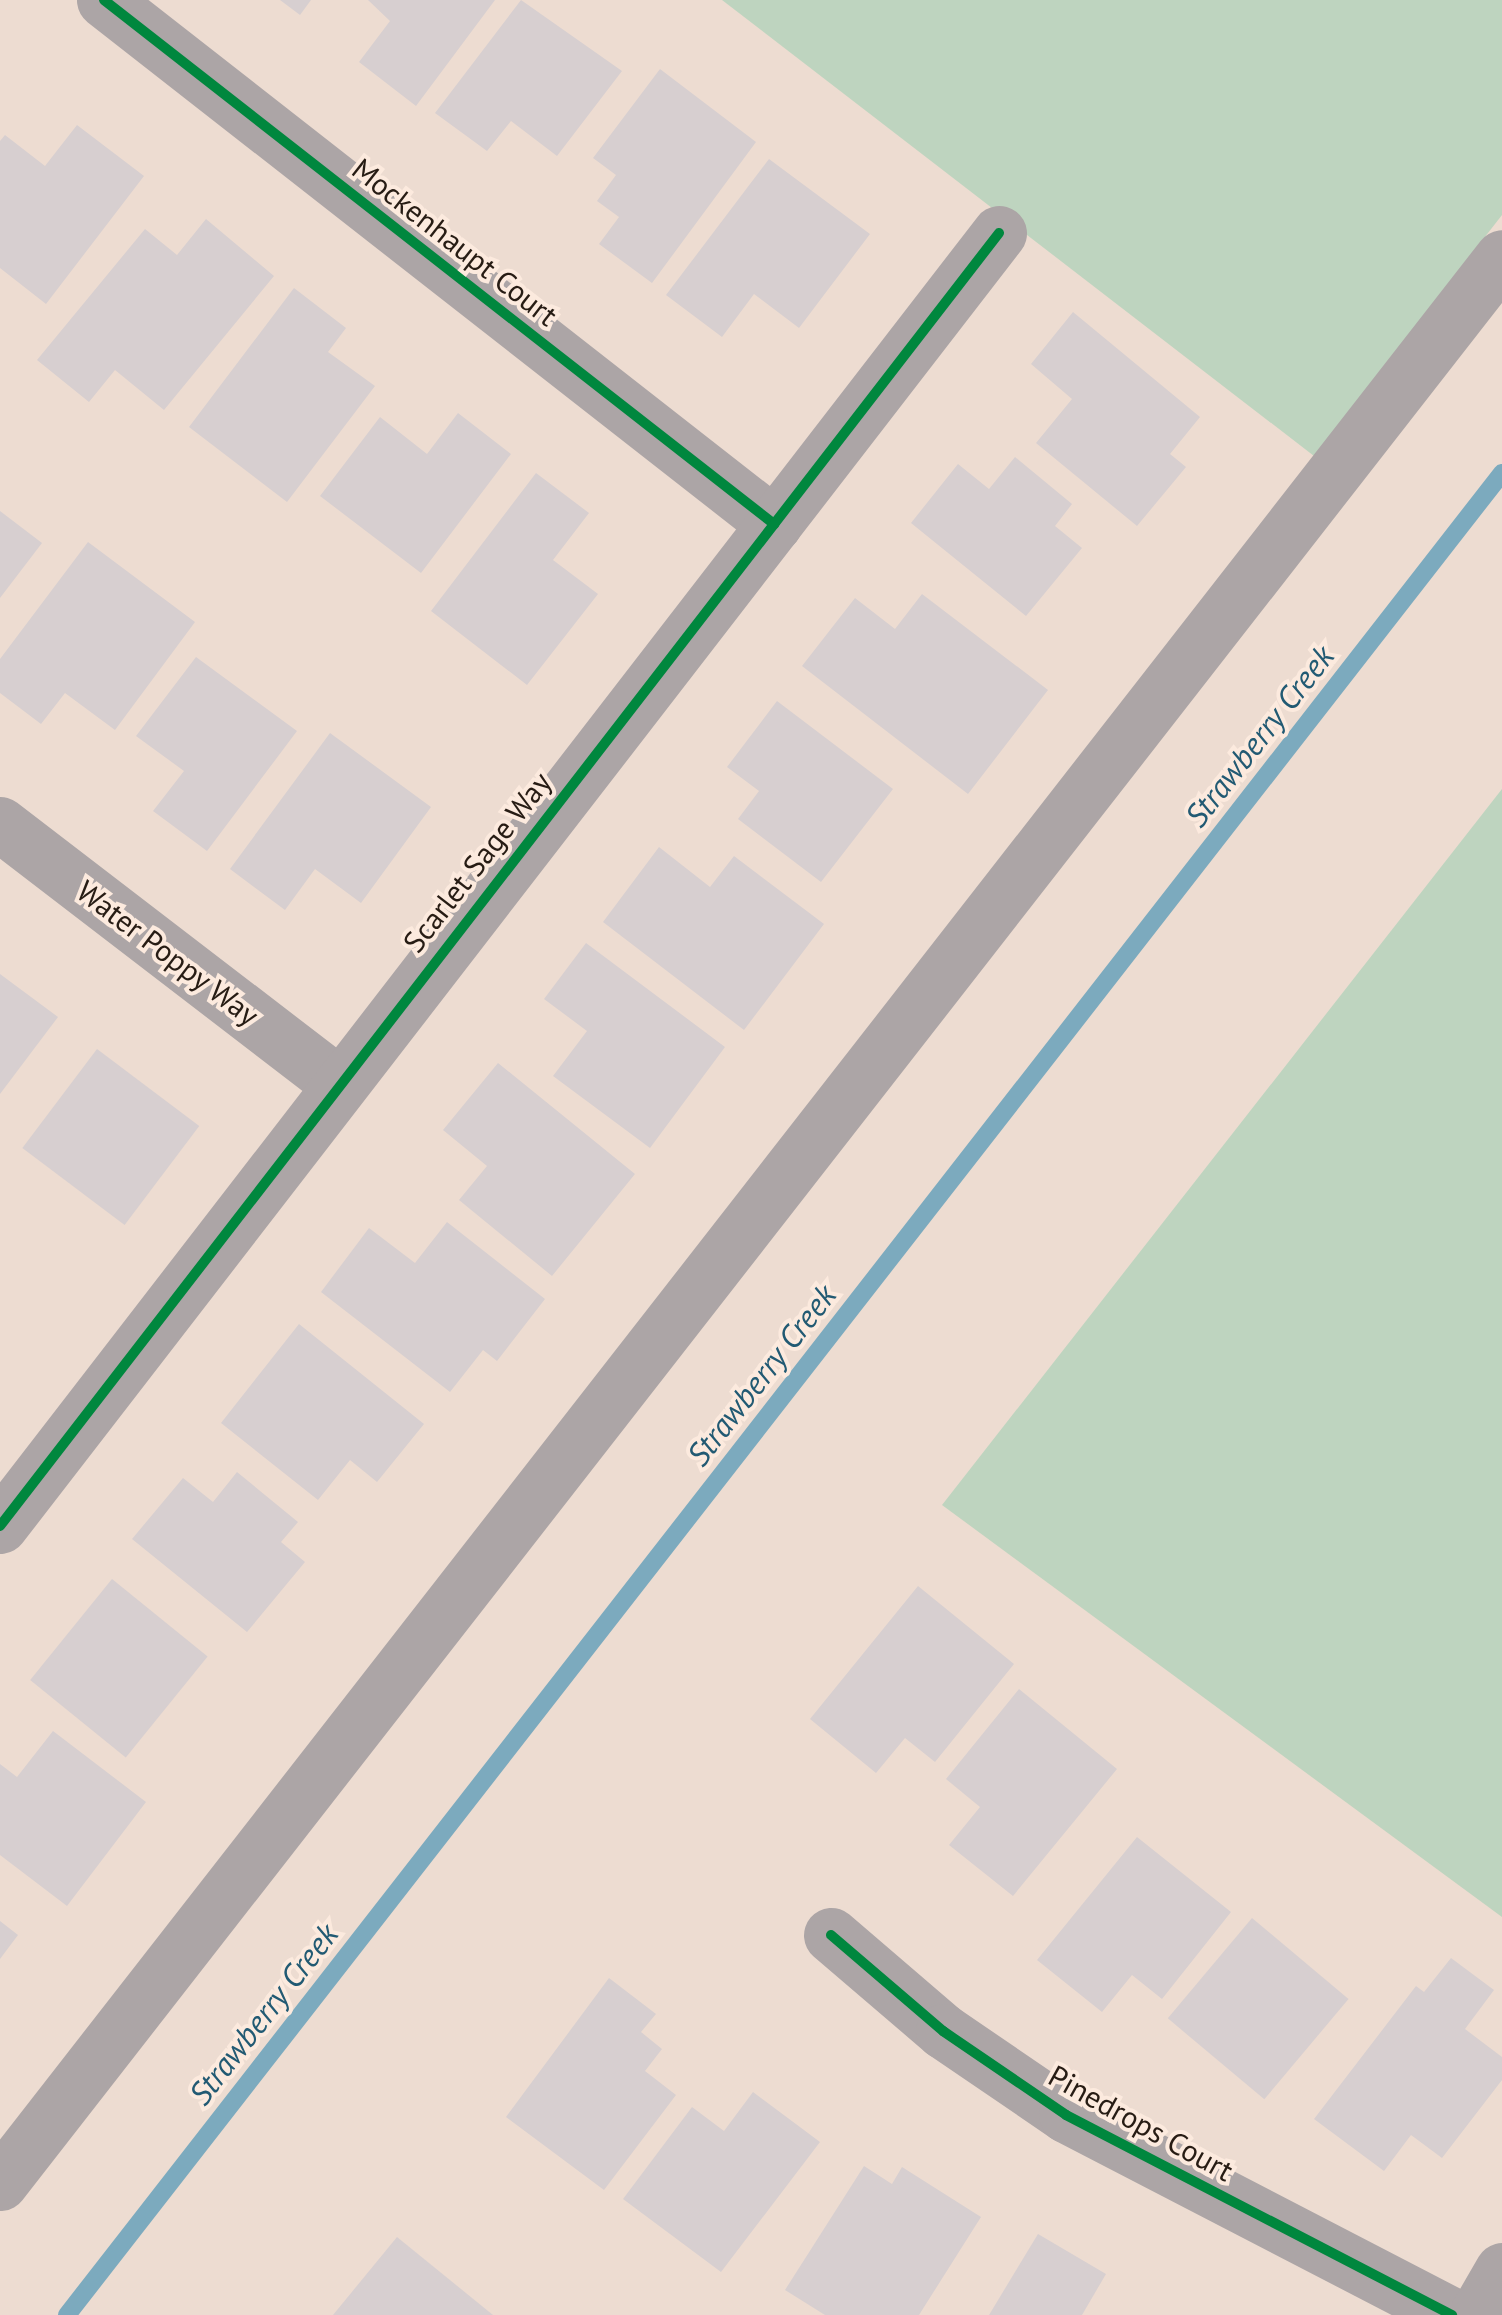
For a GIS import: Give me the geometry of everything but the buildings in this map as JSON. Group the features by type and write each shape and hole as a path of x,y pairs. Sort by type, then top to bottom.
{"street":[{"name":"Mockenhaupt Court","path":"104,0 774,524"},
{"name":"Scarlet Sage Way","path":"0,1526 336,1082 999,232"},
{"path":"0,2183 1502,258"},
{"name":"Water Poppy Way","path":"0,824 336,1082"},
{"name":"Pinedrops Court","path":"831,1935 943,2031 1066,2115 1452,2315"},
{"path":"1476,2315 1502,2270"}],"green space":[{"path":"722,0 1502,0 1502,215 1314,456"},
{"path":"1502,789 1502,1917 942,1505"}],"waterway":[{"name":"Strawberry Creek","path":"67,2315 1502,473"}],"cycle path":[{"path":"104,0 774,524"},
{"path":"0,1526 999,233"},
{"path":"831,1935 943,2031 1066,2115 1452,2315"}]}
